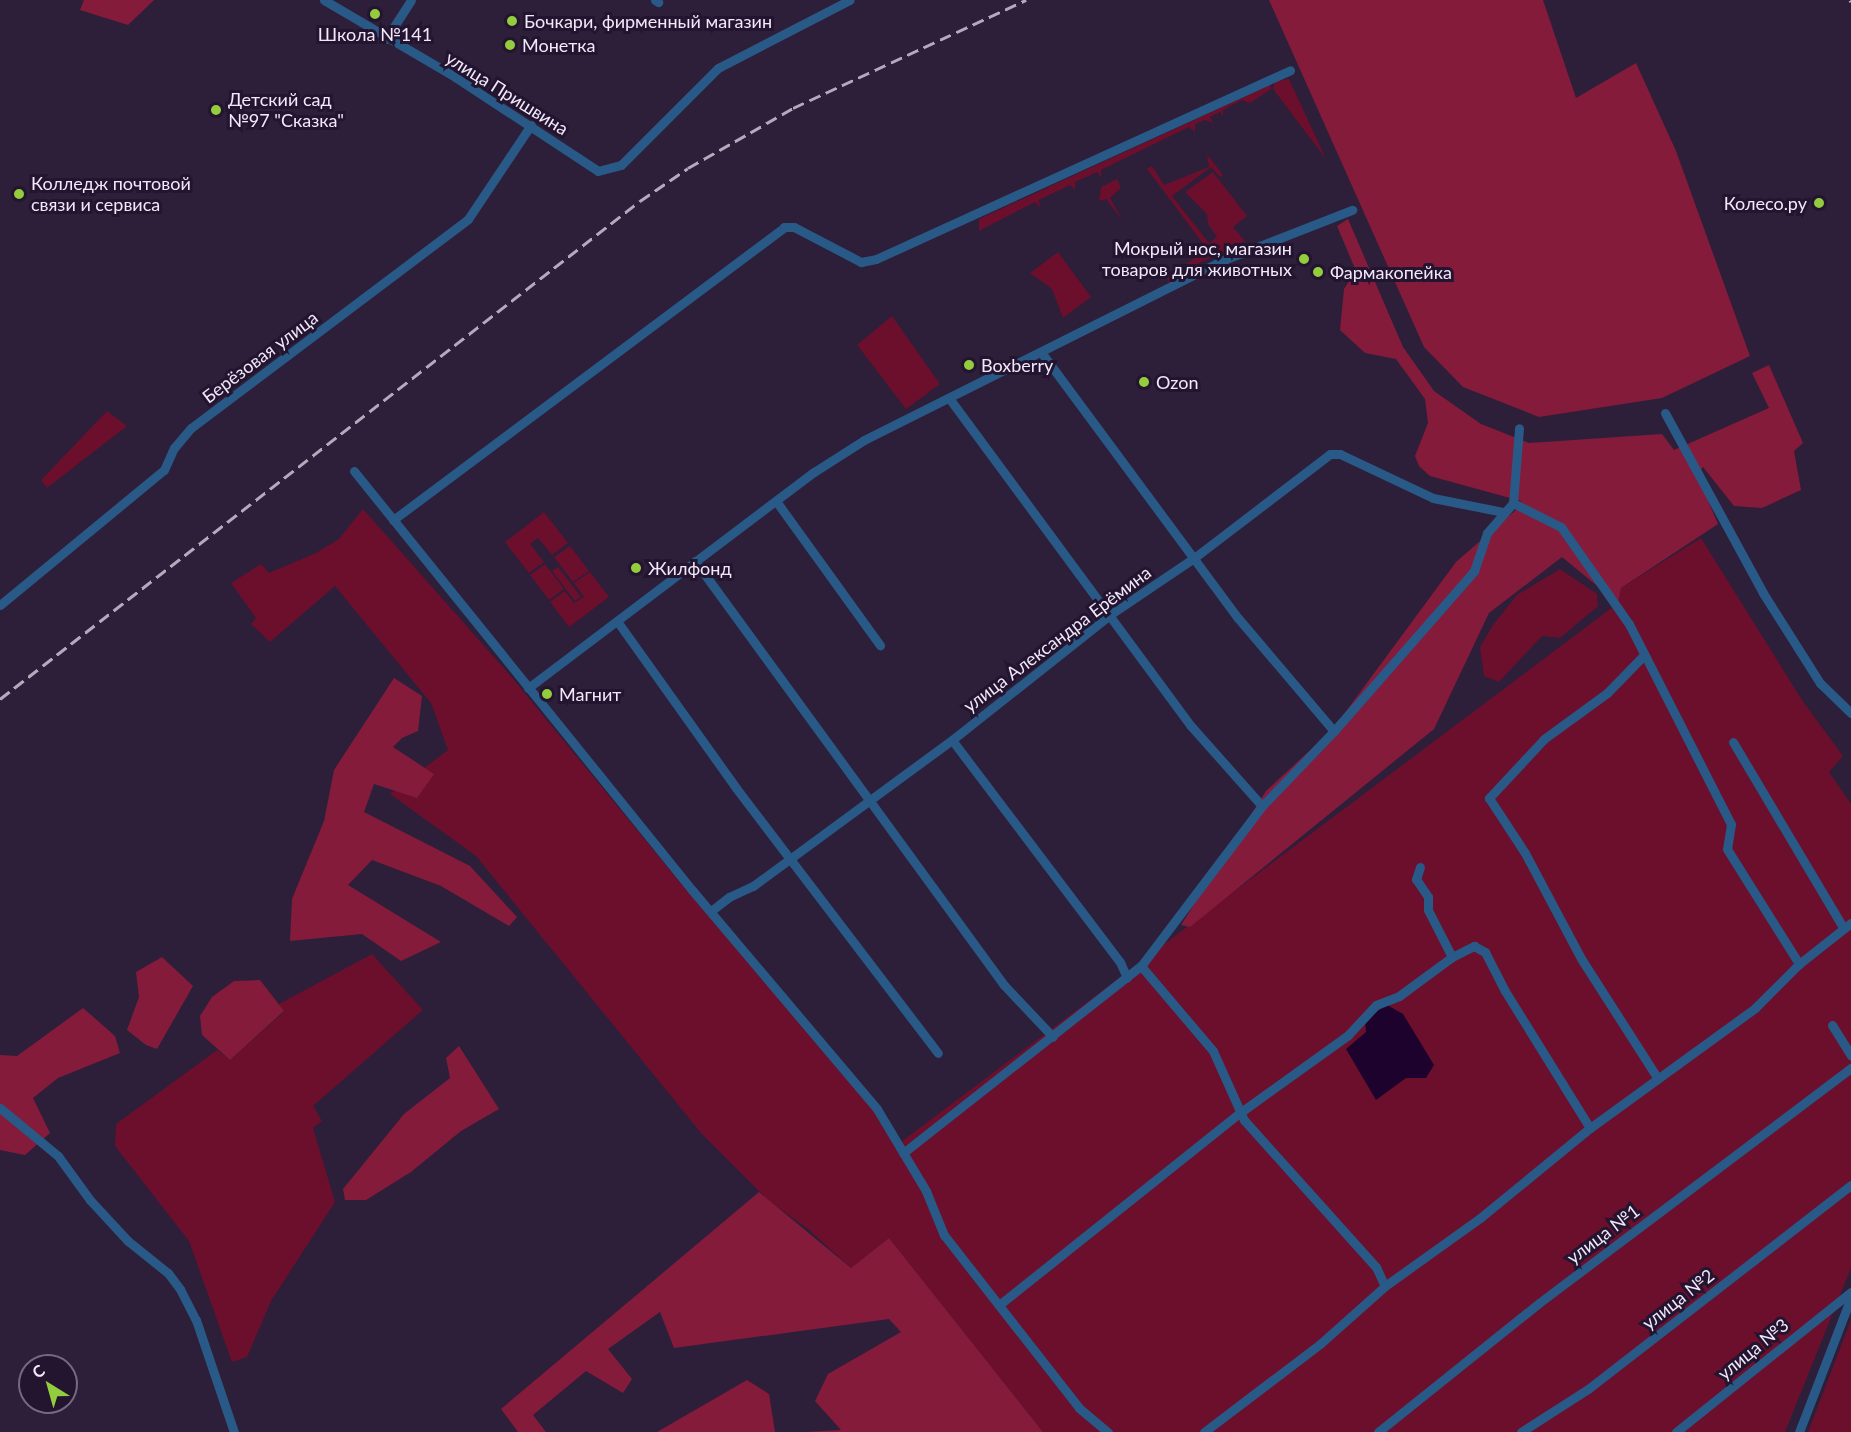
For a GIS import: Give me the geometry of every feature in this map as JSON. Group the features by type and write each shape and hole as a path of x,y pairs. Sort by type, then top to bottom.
{"street":[{"name":"улица Пришвина","path":"324,0 531,125 598,171 611,171 628,160 718,68 850,0"},
{"path":"386,39 411,0"},
{"path":"393,520 784,227 794,227 861,262 876,259 1290,70"},
{"name":"Берёзовая улица","path":"0,605 164,470 174,448 191,428 468,219 531,125"},
{"path":"528,688 776,501 864,440 1221,261 1352,210"},
{"path":"1041,352 1280,671 1334,731"},
{"path":"949,398 1111,614 1191,726 1262,806"},
{"path":"1665,412 1762,593 1820,683 1851,713"},
{"path":"903,1153 1141,966 1262,806 1334,731 1474,571 1487,532 1513,503 1519,428"},
{"name":"улица Александра Ерёмина","path":"711,911 729,897 753,886 952,740 1111,614 1194,558 1330,454 1340,454 1433,498 1503,512"},
{"path":"354,471 528,688 877,1109 926,1191 944,1235 1079,1408 1108,1432"},
{"path":"776,501 880,645"},
{"path":"1513,503 1561,527 1629,624 1731,824 1727,849 1799,964"},
{"path":"695,561 872,799 1004,985 1053,1037"},
{"path":"616,621 938,1053"},
{"path":"1644,655 1607,693 1544,739 1490,798 1525,853 1582,960 1658,1079"},
{"path":"952,740 1120,962 1127,978"},
{"path":"1204,1432 1320,1344 1385,1286 1480,1218 1590,1128 1755,1008 1799,964 1848,926 1733,742"},
{"path":"1420,867 1416,879 1428,897 1428,910 1452,957"},
{"path":"999,1305 1241,1112 1348,1035 1376,1005 1399,996 1452,957 1474,946 1485,952 1505,991 1590,1128"},
{"path":"1141,966 1213,1051 1241,1112 1376,1267 1385,1286"},
{"path":"1832,1025 1851,1056"},
{"name":"улица №1","path":"1378,1432 1539,1303 1851,1068"},
{"path":"0,1108 58,1156 128,1240 174,1281 196,1320 234,1432"},
{"name":"улица №2","path":"1521,1432 1588,1389 1851,1185"},
{"name":"улица №3","path":"1676,1432 1851,1292"},
{"path":"1799,1432 1851,1297"}],"shaded area":[{"path":"84,0 154,0 128,25 80,10"},
{"path":"1269,0 1543,0 1576,98 1636,63 1676,151 1750,356 1662,398 1539,417 1463,387 1424,347"},
{"path":"1289,79 1326,159 1273,89 1274,81"},
{"path":"1270,85 1271,89 1250,103 1242,100 1223,110 1223,116 1220,112 1210,117 1213,123 1205,120 1195,124 1195,132 1189,127 1101,170 1101,177 1097,172 1075,182 1075,190 1070,185 1039,200 1040,208 1035,202 979,231 979,219"},
{"path":"1207,154 1223,175 1220,177 1211,167 1172,196 1209,243 1217,237 1208,224 1207,214 1185,192 1213,172 1247,216 1233,227 1245,241 1174,275 1177,281 1169,284 1167,278 1207,249 1147,169 1152,166 1164,185 1209,167"},
{"path":"1117,179 1121,188 1110,198 1123,221 1106,199 1099,201 1101,187"},
{"path":"1348,219 1403,347 1434,391 1481,424 1529,443 1662,434 1674,450 1769,408 1752,373 1769,365 1803,443 1794,451 1801,490 1762,508 1734,506 1703,467 1697,475 1718,524 1621,588 1618,603 1562,557 1489,613 1434,729 1190,927 1181,925 1266,791 1333,729 1456,562 1517,509 1521,501 1430,476 1419,466 1415,456 1428,423 1425,399 1396,359 1365,353 1340,330 1344,289 1356,271 1337,226"},
{"path":"1058,252 1091,297 1063,318 1052,289 1030,273"},
{"path":"892,316 940,384 906,409 857,345"},
{"path":"107,411 127,426 47,488 41,480"},
{"path":"363,509 509,674 687,891 901,1142 1618,603 1621,588 1701,538 1802,700 1843,756 1829,772 1851,804 1851,1268 1785,1432 1043,1432 889,1238 851,1268 808,1229 768,1200 701,1133 476,856 390,794 448,750 431,703 335,586 270,642 251,624 256,618 231,583 261,564 269,573 316,553 339,539"},
{"path":"544,512 568,543 552,555 538,538 530,544 544,562 529,573 505,542"},
{"path":"570,546 589,571 573,582 554,557"},
{"path":"545,564 564,589 549,600 530,575"},
{"path":"558,567 581,597 575,601 552,571"},
{"path":"1560,569 1597,594 1598,606 1560,638 1542,636 1499,682 1484,676 1480,647 1493,625 1517,595"},
{"path":"590,572 609,597 569,627 550,602 565,591 574,603 584,597 574,583"},
{"path":"394,678 422,696 418,731 402,738 393,747 434,774 417,798 374,784 364,812 470,866 517,917 509,926 441,886 372,860 348,885 441,942 401,961 362,934 290,941 292,899 324,821 334,770"},
{"path":"372,954 423,1010 313,1106 322,1121 313,1128 335,1202 271,1301 247,1357 232,1362 189,1241 115,1146 116,1124 217,1050 230,1060 284,1012 279,1004"},
{"path":"162,957 193,986 157,1049 146,1045 127,1030 139,997 136,972"},
{"path":"260,980 284,1011 230,1060 202,1035 200,1016 212,997 234,981"},
{"path":"1387,1005 1403,1014 1434,1065 1426,1078 1406,1078 1376,1100 1346,1049 1366,1032 1365,1019"},
{"path":"83,1008 115,1036 120,1053 58,1078 33,1098 50,1133 25,1155 0,1150 0,1055 17,1056"},
{"path":"459,1046 499,1109 461,1131 411,1172 366,1200 345,1200 343,1189 404,1114 450,1078 446,1058"},
{"path":"759,1192 851,1268 889,1238 1043,1432 806,1432 841,1430 815,1401 828,1374 901,1332 889,1319 674,1348 660,1312 608,1349 632,1379 623,1393 586,1371 533,1415 546,1432 518,1432 501,1409"},
{"path":"1851,1320 1851,1432 1808,1432"},
{"path":"747,1380 769,1394 775,1432 657,1432"}],"railway":[{"path":"0,699 640,201 688,168 793,108 1026,0"}],"place":[{"name":"Школа №141","path":"375,14"},
{"name":"Бочкари, фирменный магазин","path":"512,21"},
{"name":"Монетка","path":"510,45"},
{"name":"Детский сад №97 \"Сказка\"","path":"216,110"},
{"name":"Колледж почтовой связи и сервиса","path":"19,194"},
{"name":"Колесо.ру","path":"1819,203"},
{"name":"Мокрый нос, магазин товаров для животных","path":"1304,259"},
{"name":"Фармакопейка","path":"1318,272"},
{"name":"Boxberry","path":"969,365"},
{"name":"Ozon","path":"1144,382"},
{"name":"Жилфонд","path":"636,568"},
{"name":"Магнит","path":"547,694"}]}
